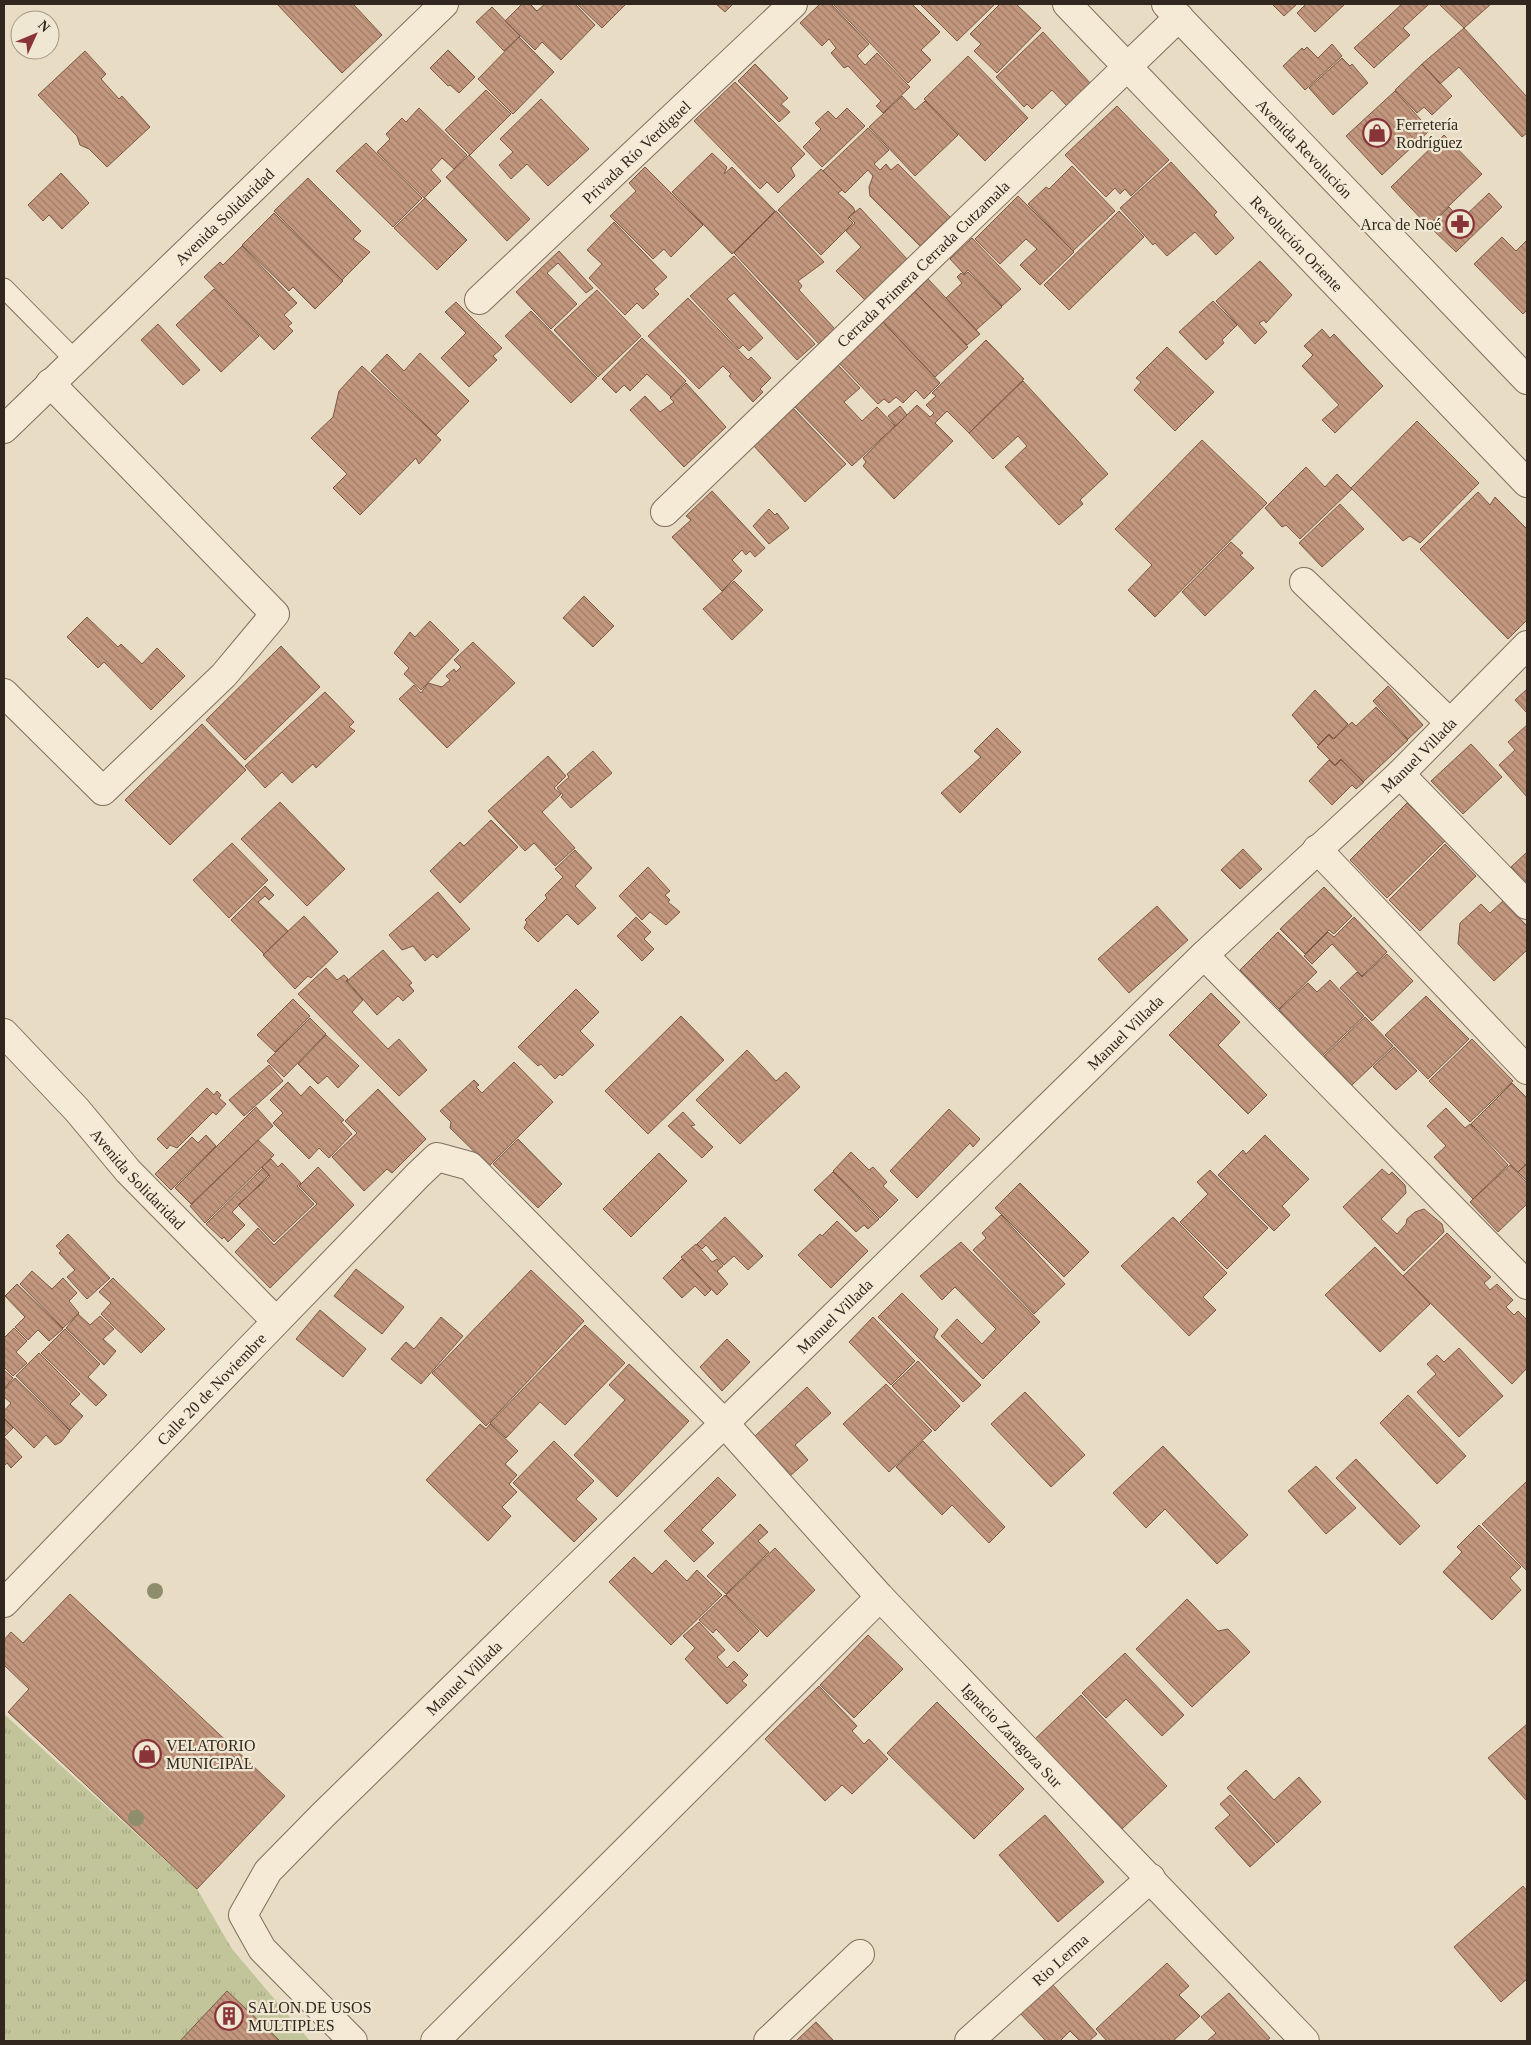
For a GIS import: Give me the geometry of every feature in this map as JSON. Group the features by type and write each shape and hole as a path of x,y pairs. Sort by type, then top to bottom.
{"street":[{"name":"Avenida Solidaridad","path":"4,429 444,4"},
{"name":"Privada Río Verdiguel","path":"479,300 793,4"},
{"name":"Revolución Oriente","path":"1068,4 1525,478"},
{"name":"Cerrada Primera Cerrada Cutzamala","path":"665,512 1128,68 1173,11"},
{"name":"Avenida Revolución","path":"1173,11 1527,380"},
{"path":"4,693 103,791 224,675 275,614 50,383"},
{"path":"1304,582 1449,722"},
{"name":"Manuel Villada","path":"353,2041 262,1949 242,1915 268,1871 330,1808 1204,956 1316,849 1400,774 1449,722 1527,645"},
{"path":"1400,774 1527,906"},
{"path":"1316,849 1527,1070"},
{"path":"1204,956 1527,1285"},
{"name":"Avenida Solidaridad","path":"4,1033 77,1110 128,1171 276,1321"},
{"name":"Calle 20 de Noviembre","path":"4,1603 437,1157 470,1166 726,1424"},
{"name":"Ignacio Zaragoza Sur","path":"726,1424 880,1597 1305,2041"},
{"path":"435,2041 880,1597"},
{"name":"Rio Lerma","path":"969,2041 1151,1878"},
{"path":"768,2041 860,1954"}],"lane":[{"path":"4,288 74,360"}],"green space":[{"path":"4,1714 197,1889 232,1949 310,2041 4,2041"}],"building":[{"path":"277,4 353,4 382,35 342,73"},
{"path":"522,4 530,4 537,11 545,4 575,4 595,25 561,60 542,42 535,50 505,21"},
{"path":"577,4 626,4 602,28"},
{"path":"716,4 733,4 725,12"},
{"path":"820,4 831,4 869,44 857,56 865,65 877,53 910,87 883,113 876,106 881,101 848,66 844,68 831,53 836,48 829,39 822,46 800,23"},
{"path":"833,4 912,4 940,32 921,50 931,60 908,83"},
{"path":"920,4 995,4 957,41"},
{"path":"1000,4 1016,4 1041,28 997,73 974,51 981,44 970,34"},
{"path":"1272,4 1297,4 1284,16"},
{"path":"1306,4 1345,4 1315,32 1297,13"},
{"path":"1402,4 1429,4 1403,28 1410,35 1374,68 1354,48"},
{"path":"1439,4 1491,4 1464,28"},
{"path":"492,7 520,36 504,51 476,22"},
{"path":"1464,28 1527,97 1527,133 1522,137 1459,67 1440,84 1422,64"},
{"path":"1043,32 1092,85 1068,107 1052,90 1032,109 1027,104 1024,107 996,77"},
{"path":"519,37 554,72 513,114 478,79"},
{"path":"1332,44 1342,56 1305,90 1283,66 1302,48 1304,50 1307,47 1318,58"},
{"path":"448,50 475,77 459,93 450,85 448,86 430,68"},
{"path":"85,51 106,74 101,79 119,99 122,96 150,127 107,167 89,149 80,145 77,136 38,95"},
{"path":"968,56 1028,118 985,161 924,99"},
{"path":"1342,58 1350,66 1352,64 1368,83 1333,115 1309,88"},
{"path":"755,64 788,98 781,104 790,112 779,122 738,81"},
{"path":"1422,64 1452,96 1432,115 1424,107 1417,113 1395,90"},
{"path":"735,82 805,154 791,168 795,176 778,193 767,182 760,189 694,121"},
{"path":"486,90 511,114 470,155 445,130"},
{"path":"1395,91 1430,130 1382,175 1346,136"},
{"path":"902,96 915,110 925,101 958,135 915,176 869,127"},
{"path":"541,99 589,149 548,186 527,164 511,179 499,165 513,152 500,139"},
{"path":"1117,106 1169,160 1131,196 1125,189 1120,194 1115,188 1106,197 1065,155"},
{"path":"419,108 467,155 454,169 442,158 431,170 441,181 424,198 377,152 390,139 386,134 402,118 406,122"},
{"path":"847,108 865,126 822,167 803,147 821,129 815,123 828,111 836,119"},
{"path":"868,128 889,150 874,164 880,170 886,164 891,170 898,164 950,217 920,246 870,196 869,187 873,176 868,170 845,193 823,171"},
{"path":"1444,135 1482,174 1428,226 1391,187"},
{"path":"366,143 422,198 393,227 336,171"},
{"path":"712,153 727,167 724,174 732,167 775,211 732,254 672,192"},
{"path":"469,155 530,219 507,241 446,177"},
{"path":"1171,162 1217,212 1214,215 1234,238 1216,255 1195,232 1167,256 1155,243 1153,245 1120,208"},
{"path":"1072,166 1115,211 1073,251 1028,204 1046,187 1049,189"},
{"path":"645,167 703,225 671,257 664,249 653,259 610,216 636,191 629,183"},
{"path":"821,169 842,190 838,193 855,211 848,218 853,223 821,255 778,210"},
{"path":"61,173 89,203 62,229 49,215 43,221 28,205"},
{"path":"308,178 361,231 353,239 370,252 342,280 274,211"},
{"path":"1489,193 1502,207 1456,252 1429,226 1449,207 1461,220"},
{"path":"1018,196 1074,252 1040,285 1020,265 1037,249 1026,239 1000,264 975,239"},
{"path":"425,198 467,240 437,270 394,228"},
{"path":"860,208 907,259 865,300 836,271 861,247 846,231 855,223 849,217"},
{"path":"776,211 824,262 798,281 802,286 799,290 835,329 819,344 734,253"},
{"path":"1119,211 1144,237 1069,310 1044,285"},
{"path":"274,213 343,281 315,309 293,287 289,291 242,245"},
{"path":"614,222 667,277 654,289 659,294 643,309 637,303 625,315 589,278 602,264 587,250"},
{"path":"1502,237 1516,251 1527,240 1527,310 1523,314 1474,264"},
{"path":"972,238 1021,289 1002,306 968,270 964,274 950,259"},
{"path":"242,246 297,303 284,315 292,323 288,326 293,331 274,350 204,277 220,262 223,265"},
{"path":"559,251 593,288 586,293 558,263 547,273 577,304 551,329 516,292"},
{"path":"734,256 815,344 797,360 734,293 727,299 763,338 749,351 743,345 739,349 690,296"},
{"path":"1260,261 1292,295 1266,323 1264,320 1259,323 1267,332 1255,344 1216,301"},
{"path":"968,272 1002,307 976,330 946,298 962,283 957,277 961,273 964,275"},
{"path":"928,279 980,334 967,345 915,292"},
{"path":"214,289 259,336 221,372 176,325"},
{"path":"597,290 641,336 598,377 554,330"},
{"path":"915,292 968,347 935,377 882,321"},
{"path":"688,298 748,360 751,357 771,378 760,389 763,392 753,402 729,376 731,374 723,366 699,389 648,336"},
{"path":"1213,301 1237,325 1222,340 1224,343 1206,360 1179,332"},
{"path":"456,302 502,348 493,356 497,360 469,387 441,358 466,333 445,312"},
{"path":"531,311 597,378 571,403 505,336"},
{"path":"883,322 940,383 924,399 916,390 903,403 896,397 889,403 884,399 878,404 839,363"},
{"path":"158,324 200,370 183,385 141,340"},
{"path":"1322,329 1330,338 1334,334 1383,386 1335,433 1322,420 1339,405 1302,366 1313,355 1304,346"},
{"path":"642,338 686,381 671,397 647,374 630,391 624,385 616,393 602,379"},
{"path":"986,340 1024,379 969,433 947,411 935,423 953,441 894,499 863,466 866,462 863,458 917,405 930,417 934,413 926,405 936,396 932,393"},
{"path":"1167,347 1214,392 1175,431 1134,390 1141,382 1136,378"},
{"path":"420,353 469,401 436,435 371,371 387,354 404,371"},
{"path":"838,365 860,388 844,402 862,421 877,407 895,426 852,466 794,406"},
{"path":"362,366 441,440 419,464 416,458 360,515 333,488 347,474 311,438 333,417 339,391"},
{"path":"1023,381 1108,474 1080,500 1083,504 1059,525 1005,467 1027,446 1018,436 993,459 969,433"},
{"path":"686,383 726,427 684,467 630,410 645,396 660,412 674,402 670,398"},
{"path":"900,406 907,415 896,426 888,416"},
{"path":"793,408 846,464 805,502 753,445"},
{"path":"1417,421 1479,483 1420,543 1410,536 1403,541 1351,488"},
{"path":"1202,440 1267,503 1155,617 1128,590 1152,565 1115,529"},
{"path":"1306,467 1325,487 1337,474 1352,489 1300,539 1286,525 1282,527 1265,508"},
{"path":"712,491 765,548 755,557 750,551 746,555 742,550 732,560 742,571 722,591 672,537 691,520 686,516"},
{"path":"1478,492 1490,505 1495,497 1527,529 1527,620 1508,639 1420,549"},
{"path":"1340,504 1364,529 1322,567 1299,543"},
{"path":"769,509 775,515 777,513 789,528 769,544 753,526"},
{"path":"1231,542 1243,553 1240,555 1254,568 1205,616 1182,592"},
{"path":"734,581 763,610 732,640 703,609"},
{"path":"584,596 614,626 593,647 563,618"},
{"path":"87,617 118,647 121,644 142,664 157,648 185,676 151,710 104,662 98,668 67,637"},
{"path":"430,621 459,650 421,690 404,674 409,668 394,653 410,632 415,637"},
{"path":"473,642 515,683 447,748 399,699 414,685 421,693 428,683 442,687 450,680 446,676 454,669 456,672 461,667 454,660"},
{"path":"281,646 320,687 245,760 206,720"},
{"path":"1388,686 1423,725 1408,739 1373,701"},
{"path":"1527,689 1527,713 1515,700"},
{"path":"1315,690 1348,724 1334,739 1329,734 1318,745 1292,715"},
{"path":"325,692 354,722 349,727 355,731 316,768 313,764 292,783 282,772 265,788 245,766"},
{"path":"1376,707 1408,740 1363,782 1341,759 1335,765 1317,747 1329,735 1333,739 1352,722 1356,726"},
{"path":"202,724 246,770 170,845 125,800"},
{"path":"1527,725 1527,797 1499,765 1515,750 1508,742"},
{"path":"997,728 1021,752 960,813 941,793 981,757 974,751"},
{"path":"1471,744 1502,777 1463,814 1431,781"},
{"path":"593,751 612,773 571,808 561,797 563,795 557,788 569,777 567,774"},
{"path":"548,756 566,776 554,788 561,794 542,812 575,848 555,866 534,843 525,851 488,811"},
{"path":"1329,760 1335,766 1341,760 1364,782 1356,789 1352,785 1332,805 1309,781"},
{"path":"280,802 345,869 307,906 241,839"},
{"path":"1407,803 1445,841 1387,898 1350,860"},
{"path":"491,820 518,847 460,903 430,871 460,842 464,846"},
{"path":"232,843 268,880 229,918 193,880"},
{"path":"1445,844 1476,876 1420,931 1389,900"},
{"path":"1243,849 1262,869 1240,889 1221,870"},
{"path":"575,850 592,868 575,886 596,908 578,925 567,914 538,942 524,928 527,922 525,920 547,898 545,895 563,877 555,869"},
{"path":"1527,852 1527,885 1511,867"},
{"path":"648,867 670,891 665,895 670,900 668,902 680,912 666,925 650,912 642,920 619,896"},
{"path":"265,886 274,895 269,900 265,896 258,902 288,931 264,954 231,920"},
{"path":"1324,887 1352,916 1334,934 1329,930 1305,954 1280,929"},
{"path":"438,892 470,929 437,958 433,954 425,961 413,946 402,950 389,935"},
{"path":"1503,901 1527,926 1527,950 1494,981 1458,944 1460,923 1481,904 1490,913"},
{"path":"1157,906 1188,940 1129,993 1098,959"},
{"path":"304,916 338,952 311,978 308,976 295,989 263,955"},
{"path":"636,917 651,932 644,939 654,949 642,961 617,936"},
{"path":"1354,917 1387,952 1362,976 1332,944 1312,964 1304,956 1328,932 1334,937"},
{"path":"1278,932 1317,972 1279,1009 1240,970"},
{"path":"383,950 412,983 409,985 414,991 403,1001 398,996 377,1015 347,981"},
{"path":"1387,954 1413,981 1372,1021 1340,988 1357,972 1362,977"},
{"path":"326,968 337,980 344,975 348,979 346,981 363,1000 352,1012 388,1049 399,1039 427,1070 399,1096 298,994"},
{"path":"1330,980 1364,1016 1322,1056 1279,1010 1308,983 1317,992"},
{"path":"576,989 599,1012 580,1031 594,1045 562,1076 560,1074 555,1079 541,1064 538,1066 518,1047"},
{"path":"1211,993 1240,1022 1218,1045 1267,1095 1248,1114 1169,1035"},
{"path":"1426,996 1469,1039 1428,1079 1385,1035"},
{"path":"293,999 310,1016 275,1052 257,1035"},
{"path":"681,1016 724,1060 648,1134 605,1091"},
{"path":"1365,1017 1393,1046 1352,1085 1324,1056"},
{"path":"310,1018 326,1034 284,1077 267,1061"},
{"path":"326,1035 359,1066 338,1088 327,1076 318,1084 298,1064"},
{"path":"1472,1039 1513,1081 1470,1122 1429,1081"},
{"path":"1394,1047 1417,1071 1396,1090 1373,1067"},
{"path":"747,1050 776,1081 786,1072 800,1087 740,1144 696,1100"},
{"path":"514,1062 553,1102 489,1166 450,1128 451,1122 440,1111 474,1080 479,1085 476,1087 482,1093"},
{"path":"269,1065 283,1081 244,1116 229,1100"},
{"path":"288,1082 301,1096 310,1086 344,1120 341,1122 352,1134 329,1158 319,1148 309,1159 273,1123 283,1113 270,1100"},
{"path":"1512,1083 1527,1098 1527,1163 1518,1172 1471,1124"},
{"path":"207,1088 214,1095 217,1091 221,1095 219,1098 226,1104 216,1115 213,1112 177,1148 170,1145 167,1149 157,1139"},
{"path":"378,1089 426,1139 392,1173 387,1169 364,1191 332,1157 357,1133 345,1121"},
{"path":"256,1107 273,1126 191,1204 175,1188"},
{"path":"1446,1108 1465,1128 1470,1124 1508,1165 1473,1199 1434,1157 1446,1146 1427,1126"},
{"path":"949,1109 980,1139 973,1147 970,1143 917,1198 890,1171"},
{"path":"683,1112 695,1125 691,1126 713,1147 702,1158 668,1126"},
{"path":"206,1135 216,1146 171,1190 155,1174 192,1137 198,1143"},
{"path":"1265,1135 1309,1179 1282,1206 1290,1215 1274,1231 1218,1175 1243,1150 1246,1154"},
{"path":"518,1139 562,1184 538,1208 493,1164"},
{"path":"258,1140 274,1155 205,1223 190,1206"},
{"path":"851,1152 869,1170 873,1167 887,1182 883,1186 898,1200 880,1218 833,1171"},
{"path":"659,1153 687,1181 631,1237 603,1209"},
{"path":"271,1159 278,1167 282,1163 301,1183 297,1186 314,1204 274,1242 238,1205 270,1176 262,1167"},
{"path":"1527,1164 1527,1181 1518,1172"},
{"path":"1510,1165 1527,1183 1527,1204 1498,1232 1470,1202"},
{"path":"318,1167 354,1205 270,1288 235,1252 258,1228 274,1245 317,1204 299,1186"},
{"path":"263,1168 269,1175 232,1212 245,1225 228,1242 224,1237 222,1239 206,1224"},
{"path":"1382,1169 1389,1175 1392,1172 1405,1185 1406,1193 1381,1219 1397,1234 1406,1224 1407,1219 1415,1212 1424,1209 1442,1224 1444,1232 1404,1271 1343,1207"},
{"path":"1210,1170 1268,1228 1227,1269 1180,1222 1208,1194 1197,1182"},
{"path":"833,1172 879,1219 868,1229 864,1225 856,1232 814,1190"},
{"path":"1020,1183 1089,1252 1064,1277 995,1208"},
{"path":"1001,1215 1065,1284 1034,1314 973,1250 986,1238 982,1233"},
{"path":"725,1217 763,1256 748,1270 734,1256 724,1265 706,1245 702,1249 697,1244"},
{"path":"1173,1217 1227,1273 1203,1297 1216,1310 1189,1336 1121,1266"},
{"path":"837,1221 868,1251 831,1288 798,1255"},
{"path":"1447,1233 1491,1277 1484,1283 1490,1290 1497,1284 1513,1300 1506,1307 1514,1315 1518,1311 1527,1320 1527,1368 1512,1384 1403,1276"},
{"path":"68,1234 110,1278 87,1299 67,1277 75,1270 59,1253 61,1251 56,1246"},
{"path":"961,1242 1040,1322 983,1379 941,1336 957,1319 982,1344 996,1329 955,1287 942,1300 920,1276"},
{"path":"696,1244 712,1262 717,1259 723,1266 717,1271 728,1284 717,1295 681,1257"},
{"path":"1375,1247 1430,1304 1380,1352 1325,1295"},
{"path":"682,1259 711,1290 705,1296 695,1286 682,1298 663,1278"},
{"path":"356,1269 404,1307 382,1334 334,1296"},
{"path":"531,1270 584,1321 486,1426 432,1373"},
{"path":"32,1271 52,1289 63,1278 77,1293 69,1301 79,1313 63,1328 20,1284"},
{"path":"113,1278 165,1329 141,1353 101,1314 111,1303 99,1292"},
{"path":"17,1284 63,1329 49,1341 38,1330 28,1340 15,1327 25,1317 5,1296"},
{"path":"902,1293 938,1329 934,1337 981,1385 963,1402 878,1317"},
{"path":"320,1310 366,1349 343,1377 296,1339"},
{"path":"78,1314 90,1325 100,1316 114,1329 103,1339 116,1351 104,1365 66,1328"},
{"path":"441,1317 463,1336 421,1384 391,1359 406,1342 414,1349"},
{"path":"873,1317 915,1361 891,1385 849,1342"},
{"path":"585,1325 625,1363 565,1425 540,1402 506,1438 490,1423"},
{"path":"14,1328 27,1341 16,1352 27,1363 13,1376 4,1367 4,1338"},
{"path":"65,1329 100,1364 88,1377 107,1395 96,1406 41,1353"},
{"path":"727,1339 750,1362 722,1391 700,1367"},
{"path":"1459,1348 1503,1396 1459,1437 1417,1392 1436,1374 1427,1364 1437,1355 1444,1362"},
{"path":"39,1353 80,1394 70,1404 83,1416 70,1430 16,1376"},
{"path":"918,1361 960,1406 935,1431 892,1386"},
{"path":"629,1364 689,1421 617,1497 574,1455 625,1400 609,1385"},
{"path":"4,1370 13,1378 4,1389"},
{"path":"15,1378 70,1431 61,1442 55,1445 46,1435 34,1448 4,1418 4,1411 11,1403 4,1397 4,1390"},
{"path":"886,1384 932,1431 889,1472 843,1424"},
{"path":"807,1387 831,1413 795,1445 808,1460 790,1476 754,1437"},
{"path":"1025,1392 1085,1455 1051,1487 991,1424"},
{"path":"1408,1395 1466,1456 1437,1484 1380,1423"},
{"path":"4,1419 13,1428 4,1437"},
{"path":"480,1424 486,1429 490,1424 518,1451 505,1464 517,1475 509,1484 517,1492 502,1507 511,1516 488,1541 426,1480"},
{"path":"4,1437 22,1457 11,1468 7,1463 4,1466"},
{"path":"554,1441 594,1481 576,1499 597,1519 574,1542 513,1483"},
{"path":"923,1441 1005,1527 989,1543 952,1505 942,1515 896,1467"},
{"path":"1163,1446 1248,1535 1217,1564 1165,1509 1146,1528 1113,1493"},
{"path":"1356,1459 1420,1526 1400,1545 1336,1478"},
{"path":"1316,1466 1356,1508 1326,1534 1288,1491"},
{"path":"718,1477 736,1495 701,1530 714,1543 694,1562 664,1531"},
{"path":"1527,1483 1527,1571 1482,1524"},
{"path":"760,1524 768,1532 758,1541 769,1552 726,1594 707,1576"},
{"path":"1479,1525 1521,1567 1510,1578 1521,1590 1492,1620 1443,1572 1462,1552 1457,1547"},
{"path":"775,1548 815,1590 767,1637 726,1595"},
{"path":"634,1557 652,1574 666,1560 687,1581 697,1570 722,1595 671,1645 609,1582"},
{"name":"VELATORIO MUNICIPAL","path":"70,1594 285,1796 197,1889 8,1712 29,1689 4,1665 4,1640 11,1632 23,1643"},
{"path":"725,1595 759,1631 738,1652 716,1629 713,1633 699,1620"},
{"path":"1187,1599 1218,1631 1228,1629 1250,1652 1192,1707 1136,1649"},
{"path":"699,1622 725,1650 717,1657 727,1668 734,1661 748,1675 742,1681 747,1685 727,1704 685,1659 695,1648 683,1636"},
{"path":"868,1635 903,1669 854,1718 820,1685"},
{"path":"1125,1653 1184,1715 1162,1736 1126,1699 1106,1718 1082,1693"},
{"path":"819,1686 857,1726 852,1731 864,1744 869,1739 888,1759 852,1794 842,1785 825,1801 765,1739"},
{"path":"1081,1695 1167,1786 1121,1830 1035,1739"},
{"path":"937,1702 1024,1789 974,1839 887,1753"},
{"path":"1527,1724 1527,1801 1488,1758"},
{"path":"1246,1770 1274,1800 1299,1777 1321,1802 1277,1843 1227,1788"},
{"path":"1230,1795 1275,1844 1250,1867 1215,1828 1230,1815 1220,1804"},
{"path":"1045,1815 1104,1882 1058,1922 999,1855"},
{"path":"1523,1886 1527,1891 1527,1979 1501,2002 1454,1947"},
{"path":"1167,1963 1189,1986 1179,1995 1200,2016 1173,2041 1107,2041 1096,2029"},
{"path":"1053,1985 1097,2034 1089,2041 1080,2041 1070,2031 1060,2041 1046,2041 1020,2013"},
{"name":"SALON DE USOS MULTIPLES","path":"227,1991 280,2041 180,2041"},
{"path":"1229,1993 1270,2038 1266,2041 1207,2041 1216,2033 1201,2017"},
{"path":"816,2022 834,2041 796,2041"}],"place":[{"name":"Ferretería Rodríguez","path":"1377,133"},
{"name":"Arca de Noé","path":"1460,224"},
{"name":"VELATORIO MUNICIPAL","path":"147,1754"},
{"name":"SALON DE USOS MULTIPLES","path":"229,2016"}]}
